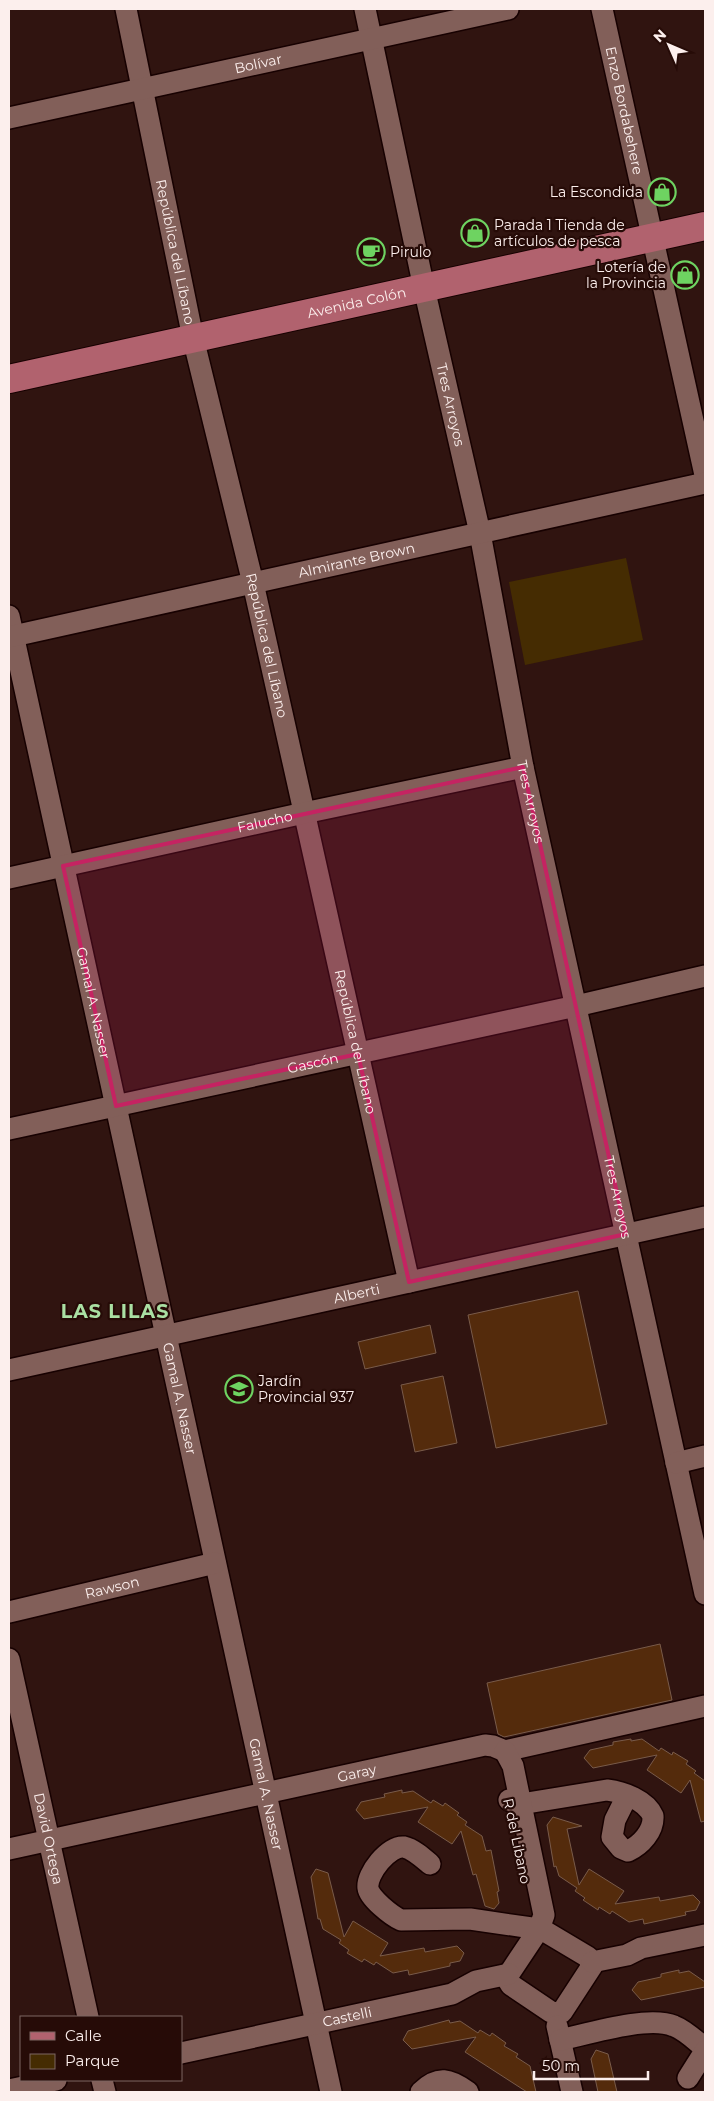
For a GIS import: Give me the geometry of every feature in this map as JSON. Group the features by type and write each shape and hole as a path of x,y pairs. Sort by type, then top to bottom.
{"main road":[{"name":"Avenida Colón","path":"9,379 705,226"}],"street":[{"name":"República del Líbano","path":"126,9 144,89 193,338 253,583 409,1282"},
{"name":"Tres Arroyos","path":"365,9 424,288 480,533 523,767 705,1594"},
{"name":"Bolívar","path":"9,118 508,9"},
{"name":"Enzo Bordabehere","path":"602,9 705,475"},
{"name":"Almirante Brown","path":"10,630 253,583 705,483"},
{"name":"Gamal A. Nasser","path":"10,630 331,2092"},
{"name":"Falucho","path":"9,878 523,767"},
{"name":"Gascón","path":"9,1130 705,976"},
{"name":"Alberti","path":"9,1370 705,1217"},
{"path":"676,1463 705,1456"},
{"name":"Rawson","path":"9,1612 215,1563"},
{"name":"David Ortega","path":"9,1658 88,2016"},
{"name":"Garay","path":"9,1849 485,1745 505,1751 705,1706"},
{"name":"R del Libano","path":"505,1751 502,1769 514,1802 533,1917 539,1929"},
{"path":"514,1802 607,1790 617,1791 627,1796"},
{"path":"430,1864 407,1848 399,1847 391,1851 375,1867 368,1890 371,1896 394,1917 401,1920 470,1919 543,1929 588,1957 592,1962"},
{"path":"539,1929 509,1974 508,1980 511,1985 554,2013 562,2012 566,2008 590,1969 592,1962"},
{"path":"592,1962 627,1955 641,1948 705,1935"},
{"name":"Castelli","path":"182,2053 452,1994 476,1981 509,1974"},
{"path":"554,2013 572,2092"},
{"path":"560,2040 641,2023 663,2023 675,2026 705,2049 688,2078"},
{"path":"421,2092 429,2084 437,2080 444,2080 468,2092"},
{"path":"9,2090 51,2081"}],"highlighted area":[{"path":"523,767 626,1234 409,1282 358,1054 116,1106 63,866"}],"green space":[{"path":"626,558 643,640 525,665 509,582"}],"building":[{"path":"578,1291 607,1424 496,1448 468,1315"},
{"path":"430,1325 436,1353 365,1369 358,1342"},
{"path":"443,1376 457,1443 415,1452 401,1385"},
{"path":"660,1644 672,1700 504,1737 498,1734 487,1683"},
{"path":"631,1739 631,1741 642,1739 659,1751 661,1748 672,1755 673,1752 688,1761 686,1764 705,1781 705,1821 701,1822 690,1780 681,1793 647,1770 657,1755 593,1768 584,1758 590,1750 613,1745 613,1742"},
{"path":"402,1790 402,1793 413,1791 431,1803 433,1800 443,1806 445,1803 459,1813 457,1815 467,1822 465,1825 482,1836 486,1851 491,1850 499,1891 497,1892 499,1903 494,1909 485,1906 476,1874 473,1875 461,1831 452,1844 418,1822 428,1807 364,1819 356,1810 361,1802 385,1797 384,1794"},
{"path":"553,1817 582,1826 567,1829 579,1885 589,1869 624,1891 615,1904 659,1897 660,1901 693,1895 700,1902 696,1910 685,1912 686,1915 644,1924 643,1919 629,1922 612,1911 610,1914 599,1907 598,1910 583,1900 585,1898 575,1891 577,1888 559,1876 556,1866 554,1867 547,1825"},
{"path":"316,1869 328,1873 344,1937 353,1921 388,1943 380,1956 424,1948 425,1952 457,1946 464,1953 460,1961 450,1963 450,1966 409,1975 408,1970 393,1973 376,1962 374,1965 364,1959 362,1962 347,1953 349,1950 339,1943 341,1940 323,1929 320,1919 318,1919 311,1877"},
{"path":"679,1970 679,1973 689,1971 705,1982 705,1987 641,2000 632,1990 638,1982 661,1977 661,1974"},
{"path":"449,2020 450,2023 460,2021 478,2033 480,2030 490,2036 492,2033 506,2043 504,2046 518,2054 516,2057 530,2066 536,2092 527,2092 465,2052 476,2037 412,2049 403,2040 408,2031"},
{"path":"596,2050 608,2054 617,2092 598,2092 591,2059"}],"place":[{"name":"La Escondida","path":"662,192"},
{"name":"Parada 1 Tienda de artículos de pesca","path":"475,233"},
{"name":"Pirulo","path":"371,252"},
{"name":"Lotería de la Provincia","path":"685,275"},
{"name":"Jardín Provincial 937","path":"239,1389"}],"district":[{"name":"LAS LILAS","path":"115,1311"}]}
